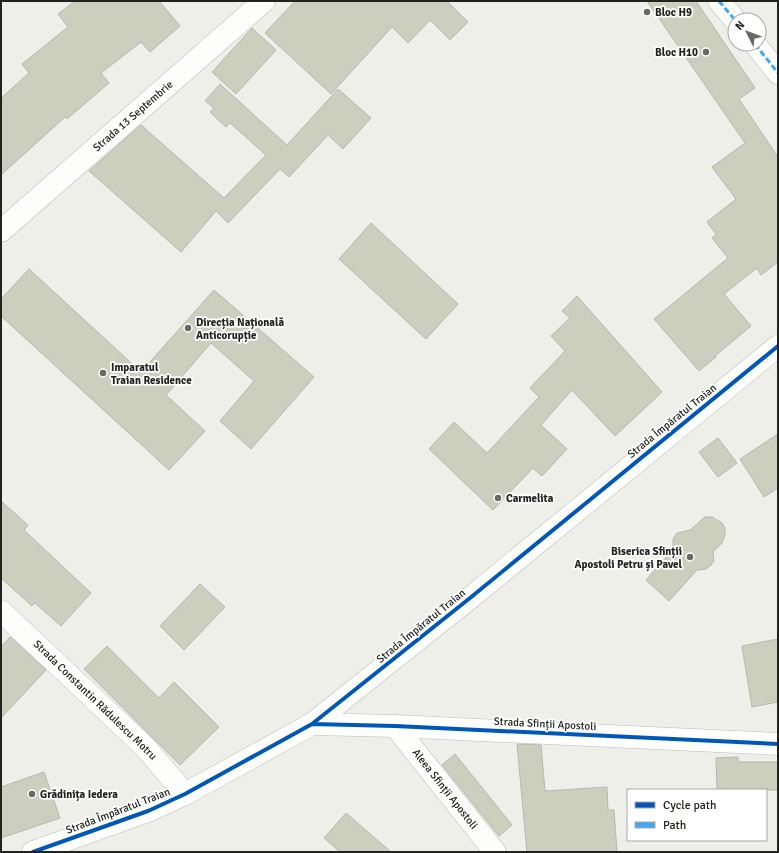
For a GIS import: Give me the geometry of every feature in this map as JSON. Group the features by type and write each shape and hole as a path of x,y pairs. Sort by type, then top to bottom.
{"street":[{"name":"Strada 13 Septembrie","path":"1,231 264,1"},
{"path":"719,1 728,12"},
{"path":"761,52 778,74"},
{"name":"Strada Împăratul Traian","path":"33,852 148,811 185,794 312,724 477,593 778,346"},
{"name":"Strada Constantin Rădulescu Motru","path":"1,611 145,747 185,794"},
{"name":"Strada Sfinții Apostoli","path":"312,724 395,726 778,744"},
{"name":"Aleea Sfinții Apostoli","path":"395,726 495,852"}],"building":[{"path":"75,1 159,1 180,26 150,52 141,42 101,73 109,83 67,119 65,117 1,175 1,98 29,73 22,64 68,27 58,14"},
{"path":"295,1 447,1 468,22 450,40 430,20 408,43 392,27 331,94 265,33"},
{"path":"647,1 696,1 727,47 727,52 731,52 755,88 739,99 778,157 778,262 761,275 757,268 724,294 751,326 699,371 654,319 728,258 712,238 716,234 707,222 736,199 712,167 745,143"},
{"path":"252,28 276,50 236,94 212,72"},
{"path":"220,84 287,145 338,89 371,118 343,149 328,135 289,177 280,169 228,223 216,211 181,252 89,171 141,125 224,198 266,155 230,123 226,127 210,112 214,108 205,101"},
{"path":"371,223 458,304 426,339 339,259"},
{"path":"29,269 141,372 214,290 314,377 251,449 220,421 254,381 211,343 166,395 205,431 169,470 1,316 1,299"},
{"path":"577,296 662,392 615,436 572,390 541,425 567,449 542,476 533,468 493,510 429,449 454,422 487,453 539,397 530,388 565,351 551,336 570,318 562,311"},
{"path":"778,434 778,488 764,497 740,459"},
{"path":"718,438 737,463 718,477 699,452"},
{"path":"1,501 28,525 24,530 91,593 61,626 35,603 32,606 1,578"},
{"name":"Biserica Sfinții Apostoli Petru și Pavel","path":"705,517 712,517 722,523 725,528 725,535 722,543 713,552 714,561 711,565 706,569 697,570 669,601 646,580 673,549 673,539 677,533 690,530"},
{"path":"200,584 225,607 184,650 160,626"},
{"path":"10,637 46,670 1,718 1,647"},
{"path":"778,639 778,702 752,707 742,646"},
{"path":"107,646 159,698 174,682 219,727 180,765 84,669"},
{"path":"517,744 541,745 545,791 607,787 608,810 614,810 617,852 527,852"},
{"path":"455,754 512,825 499,836 442,765"},
{"path":"738,757 738,762 778,762 778,790 717,789 716,758"},
{"path":"44,772 60,818 1,838 1,787"},
{"path":"346,813 391,852 340,852 324,838"}],"marked path":[{"path":"719,1 728,12"},
{"path":"761,52 778,73"}],"cycle path":[{"path":"33,852 148,811 185,794 312,724 470,598 778,346"},
{"path":"312,724 395,726 778,744"}],"place":[{"name":"Bloc H9","path":"647,12"},
{"name":"Bloc H10","path":"706,52"},
{"name":"Direcția Națională Anticorupție","path":"188,328"},
{"name":"Imparatul Traian Residence","path":"103,373"},
{"name":"Carmelita","path":"498,498"},
{"name":"Biserica Sfinții Apostoli Petru și Pavel","path":"690,557"},
{"name":"Grădinița Iedera","path":"32,794"}]}
